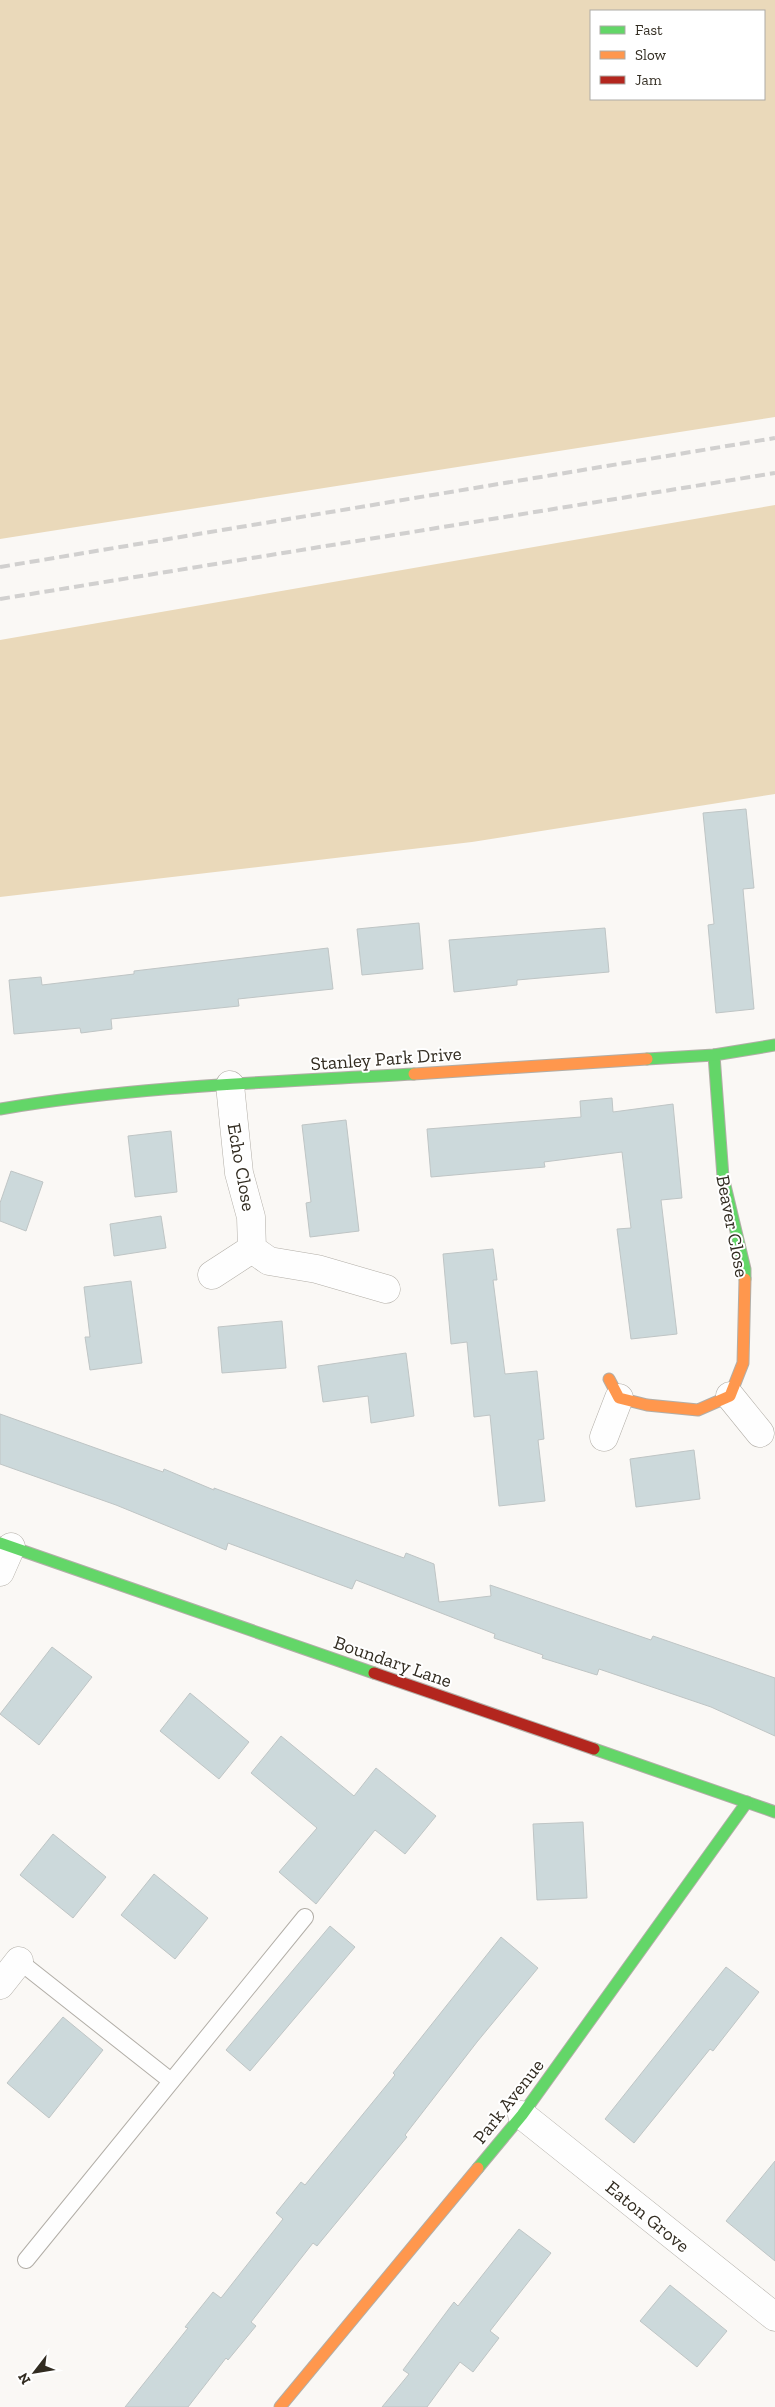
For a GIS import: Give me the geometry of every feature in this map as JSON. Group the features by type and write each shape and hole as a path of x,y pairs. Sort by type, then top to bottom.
{"street":[{"name":"Stanley Park Drive","path":"0,1109 60,1099 230,1086 714,1055 775,1045"},
{"name":"Beaver Close","path":"714,1055 723,1177 745,1270 743,1363 730,1396"},
{"name":"Echo Close","path":"230,1086 239,1173 251,1218 252,1249"},
{"path":"212,1275 252,1249 269,1261 317,1269 386,1288"},
{"path":"604,1436 614,1389 647,1405 698,1410 730,1396 760,1433"},
{"path":"0,1572 5,1545"},
{"name":"Boundary Lane","path":"5,1545 775,1812"},
{"name":"Park Avenue","path":"280,2407 522,2115 747,1802"},
{"path":"0,1985 19,1961"},
{"name":"Eaton Grove","path":"522,2115 775,2317"}],"lane":[{"path":"26,2260 305,1917"},
{"path":"19,1961 171,2081"}],"shaded area":[{"path":"0,0 775,0 775,417 0,539"},
{"path":"775,505 775,794 472,842 0,897 0,640"}],"building":[{"path":"746,809 754,888 743,889 754,1009 716,1013 708,925 714,924 703,813"},
{"path":"419,923 423,969 362,975 357,929"},
{"path":"605,928 609,972 517,980 517,985 454,992 449,940"},
{"path":"328,948 333,989 238,999 239,1006 111,1019 112,1029 81,1033 80,1028 14,1034 9,980 41,977 42,985 134,974 134,971"},
{"path":"612,1098 613,1112 673,1104 682,1198 661,1200 677,1334 631,1339 617,1229 631,1228 622,1152 544,1162 545,1167 431,1177 427,1129 581,1117 580,1101"},
{"path":"346,1120 359,1231 310,1237 306,1203 311,1202 302,1125"},
{"path":"171,1131 177,1192 135,1197 128,1136"},
{"path":"11,1171 43,1182 26,1231 0,1221 0,1203"},
{"path":"161,1216 166,1248 114,1256 110,1224"},
{"path":"493,1249 497,1280 493,1280 505,1374 537,1371 544,1439 538,1440 545,1501 499,1506 490,1415 474,1417 467,1342 451,1344 443,1254"},
{"path":"131,1281 142,1363 90,1370 85,1337 90,1337 84,1287"},
{"path":"282,1321 286,1368 222,1373 218,1327"},
{"path":"406,1353 414,1416 371,1423 368,1396 323,1402 318,1366"},
{"path":"0,1414 163,1472 164,1469 214,1490 214,1488 404,1558 406,1553 434,1564 439,1602 491,1596 490,1585 651,1640 653,1636 775,1678 775,1736 711,1707 599,1669 597,1675 542,1658 543,1655 494,1638 495,1634 356,1580 352,1589 228,1543 226,1550 116,1505 0,1464"},
{"path":"694,1450 700,1499 636,1507 630,1459"},
{"path":"52,1647 92,1677 39,1745 0,1714"},
{"path":"190,1693 249,1742 219,1779 160,1731"},
{"path":"281,1736 354,1796 376,1768 436,1816 405,1854 375,1830 316,1904 279,1872 317,1828 251,1773"},
{"path":"583,1822 587,1898 537,1900 533,1824"},
{"path":"53,1834 106,1877 73,1918 20,1875"},
{"path":"154,1874 208,1918 175,1959 121,1915"},
{"path":"330,1926 355,1947 250,2071 226,2050"},
{"path":"501,1937 538,1968 477,2042 405,2135 407,2137 317,2246 313,2243 251,2322 256,2326 228,2360 226,2358 188,2407 125,2407 188,2328 185,2327 213,2292 221,2298 283,2219 276,2213 301,2182 305,2185 395,2075 393,2073"},
{"path":"726,1967 759,1992 713,2051 710,2049 634,2143 605,2119"},
{"path":"63,2017 103,2050 49,2118 7,2083"},
{"path":"775,2161 775,2261 726,2221"},
{"path":"519,2229 551,2253 490,2331 499,2338 473,2372 460,2362 427,2407 382,2407 409,2374 403,2370 454,2302 458,2306"},
{"path":"670,2285 727,2331 697,2367 640,2321"}],"railway":[{"path":"0,567 775,438"},
{"path":"0,599 775,473"}],"traffic: fast":[{"path":"647,1059 714,1055 775,1045"},
{"path":"714,1055 723,1177 745,1269 745,1279"},
{"path":"0,1109 51,1101 154,1090 414,1074"},
{"path":"0,1543 374,1673"},
{"path":"594,1749 775,1812"},
{"path":"478,2168 522,2115 747,1802"}],"traffic: slow":[{"path":"414,1074 647,1059"},
{"path":"609,1379 619,1398 647,1405 698,1410 730,1396 743,1363 745,1279"},
{"path":"280,2407 478,2168"}],"traffic: jam":[{"path":"374,1673 594,1749"}]}
